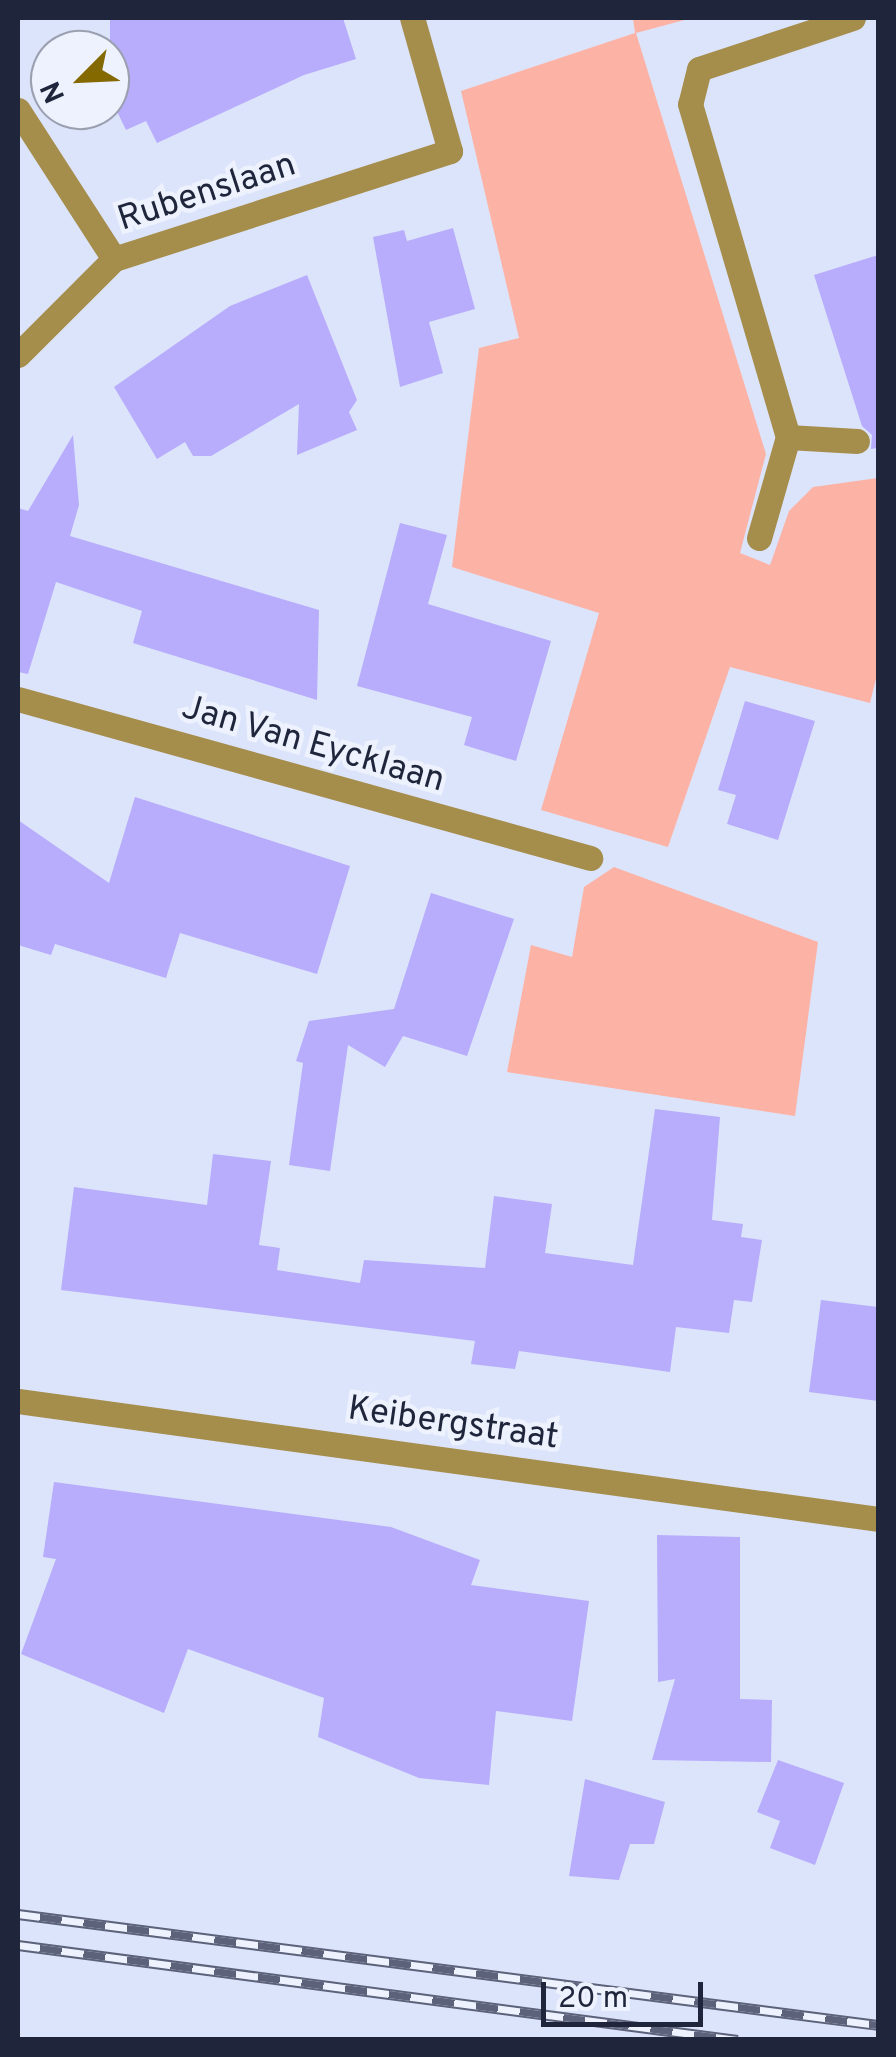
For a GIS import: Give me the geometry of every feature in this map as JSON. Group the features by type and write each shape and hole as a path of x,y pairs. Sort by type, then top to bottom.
{"street":[{"name":"Rubenslaan","path":"18,355 114,259 450,151 412,18"},
{"path":"759,538 788,437 690,104 699,68 853,18"},
{"path":"18,110 114,259"},
{"path":"788,437 857,440"},
{"name":"Jan Van Eycklaan","path":"18,699 590,858"},
{"name":"Keibergstraat","path":"18,1401 878,1519"}],"shaded area":[{"path":"633,18 692,18 636,33 766,454 740,553 770,565 789,511 813,487 878,478 878,671 870,703 730,667 668,847 541,810 599,613 452,567 479,348 519,338 461,91 635,33"},
{"path":"614,867 818,942 795,1116 507,1072 531,945 572,957 584,887"}],"building":[{"path":"110,18 343,18 356,59 304,75 157,143 146,121 130,128 130,30 110,30"},
{"path":"453,228 475,309 429,322 443,373 400,387 373,237 404,230 407,241"},
{"path":"878,255 878,448 871,449 872,435 862,426 814,275"},
{"path":"307,275 357,400 349,412 357,430 297,455 299,404 211,456 193,456 185,442 157,459 114,387 230,306"},
{"path":"73,435 79,505 70,536 319,610 317,700 133,643 142,611 56,582 28,674 18,672 18,508 28,511"},
{"path":"400,523 447,535 428,604 551,641 516,761 464,745 472,717 357,686"},
{"path":"745,701 815,721 778,840 727,824 736,795 718,790"},
{"path":"135,797 350,866 317,974 180,933 166,978 55,944 51,955 18,945 18,820 109,883"},
{"path":"431,893 514,919 467,1056 403,1036 385,1067 348,1045 330,1171 289,1165 303,1063 296,1061 309,1021 394,1009"},
{"path":"655,1109 720,1117 712,1220 743,1224 741,1237 762,1240 752,1302 734,1300 729,1333 676,1327 670,1372 519,1351 515,1369 471,1364 475,1341 61,1290 74,1187 207,1205 213,1154 271,1161 259,1245 280,1248 277,1270 360,1283 364,1260 485,1268 494,1196 552,1204 545,1253 633,1265"},
{"path":"821,1300 878,1307 878,1401 809,1392"},
{"path":"54,1482 391,1527 480,1560 471,1585 589,1601 572,1721 496,1711 489,1785 419,1778 318,1737 324,1698 188,1649 164,1713 21,1654 56,1559 43,1557"},
{"path":"657,1535 740,1537 740,1699 772,1700 771,1762 652,1760 675,1679 658,1682"},
{"path":"778,1760 844,1783 815,1865 770,1848 780,1821 757,1812"},
{"path":"585,1779 665,1802 654,1844 630,1844 619,1880 569,1876"}],"railway":[{"path":"18,1914 878,2025"},
{"path":"18,1945 738,2040"}]}
